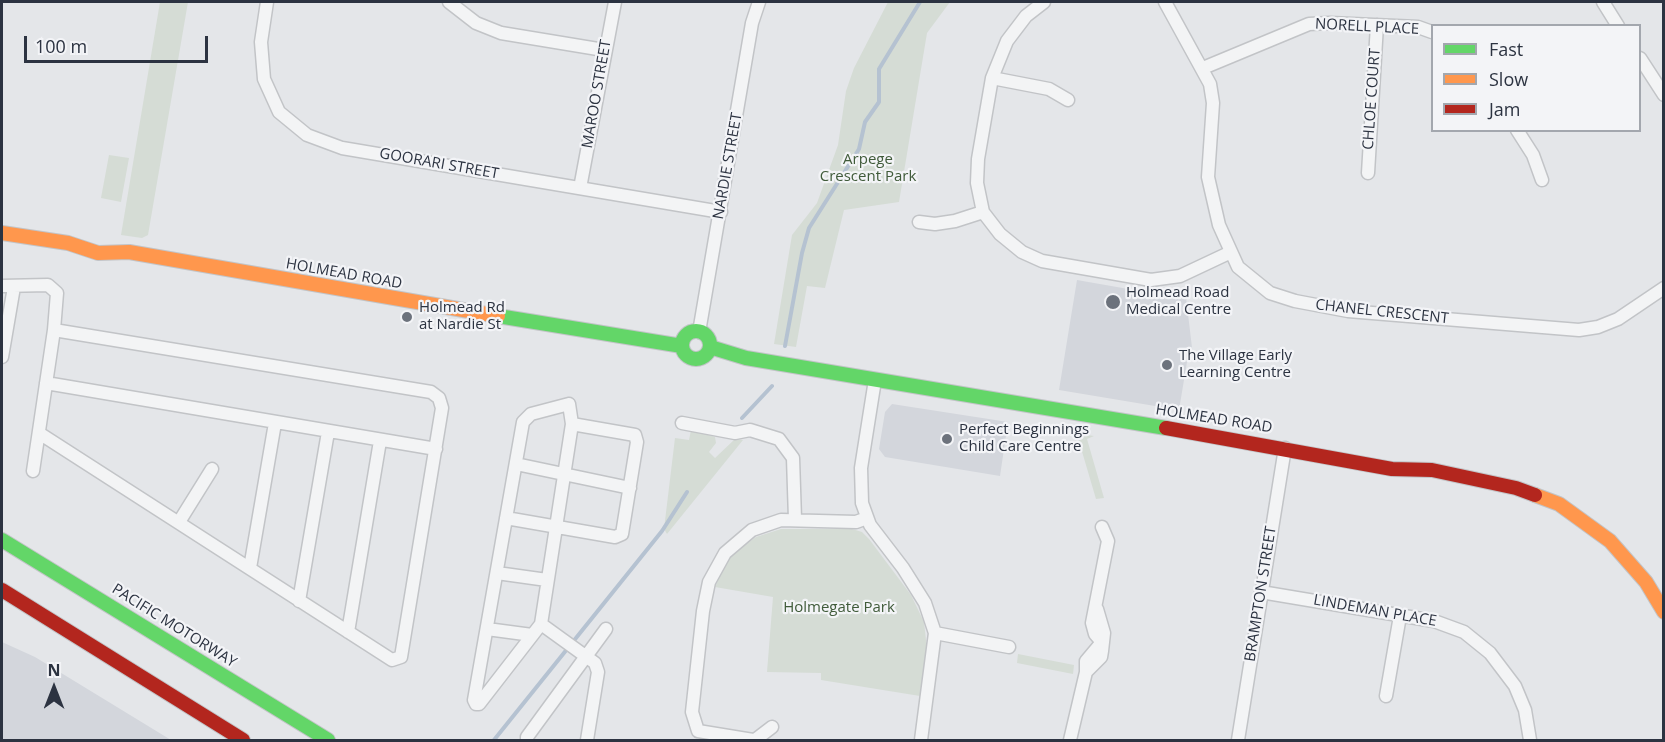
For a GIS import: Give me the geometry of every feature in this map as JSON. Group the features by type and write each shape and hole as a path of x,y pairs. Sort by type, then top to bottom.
{"main road":[{"name":"HOLMEAD ROAD","path":"2,233 68,243 98,253 129,252 624,338 682,346"},
{"path":"699,332 706,336 710,347 705,355 693,358 686,354 682,346 687,334 699,332"},
{"name":"HOLMEAD ROAD","path":"710,347 746,358 1285,448 1402,470 1432,470 1536,494 1578,516 1610,541 1646,582 1664,612"},
{"path":"2,524 44,551 69,581"},
{"name":"PACIFIC MOTORWAY","path":"2,540 328,741"},
{"path":"2,590 243,741"}],"street":[{"name":"GOORARI STREET","path":"267,2 261,42 264,79 279,112 307,135 342,148 721,212"},
{"path":"449,2 476,23 501,33 604,50"},
{"name":"MAROO STREET","path":"580,188 604,50 615,2"},
{"name":"NARDIE STREET","path":"699,332 752,23 759,2"},
{"path":"1044,2 1026,16 1007,41 992,78 978,159 977,183 983,212 1000,234 1022,252 1042,261 1151,280 1180,276 1231,252"},
{"name":"CHANEL CRESCENT","path":"1165,2 1210,84 1213,103 1208,177 1211,197 1238,267 1269,293 1295,301 1348,311 1579,330 1598,327 1618,320 1664,288"},
{"path":"1603,2 1617,24"},
{"name":"NORELL PLACE","path":"1203,68 1309,24 1418,27 1431,32"},
{"name":"CHLOE COURT","path":"1368,173 1377,25"},
{"path":"1641,60 1664,94"},
{"path":"992,78 1049,89 1068,100"},
{"path":"1518,132 1533,155 1542,180"},
{"path":"919,222 934,224 955,221 983,212"},
{"path":"2,357 8,286 40,284 54,288 57,303 54,330 33,471"},
{"path":"39,433 392,660 401,657 436,449 442,408 439,398 430,392 54,330"},
{"path":"875,380 861,468 866,515 925,603 935,633 921,741"},
{"path":"46,383 436,449"},
{"path":"568,404 572,424 541,624 479,704 476,704 474,700 516,464 523,422 531,414 568,404"},
{"path":"250,568 275,423"},
{"path":"682,423 735,433 750,430 780,439 793,458 795,519"},
{"path":"506,518 615,537 622,534 637,441 635,435 572,424"},
{"path":"299,601 328,432"},
{"path":"348,632 380,441"},
{"name":"BRAMPTON STREET","path":"1238,741 1285,448"},
{"path":"516,464 630,488"},
{"path":"179,522 213,470"},
{"path":"772,727 754,741 696,738 700,722 695,696 703,611 709,582 722,558 752,530 781,520 844,520 866,515"},
{"path":"1073,738 1086,672 1101,657 1104,633 1097,608 1108,541 1102,527"},
{"path":"497,573 547,580"},
{"name":"LINDEMAN PLACE","path":"1261,592 1448,625 1475,639 1490,653 1515,686 1525,710 1530,741"},
{"path":"1386,696 1400,615"},
{"path":"541,624 595,663 598,672 587,741"},
{"path":"487,628 532,636"},
{"path":"527,741 527,736 581,653 606,628"},
{"path":"935,633 1009,647"}],"shaded area":[{"path":"1077,280 1151,293 1185,289 1193,356 1188,356 1179,410 1059,390"},
{"path":"892,404 1008,422 1000,476 885,457 879,449 885,412"},
{"path":"2,642 35,657 171,740 2,740"}],"green space":[{"path":"160,2 188,2 148,235 142,238 121,235"},
{"name":"Arpege Crescent Park","path":"888,2 950,2 927,33 899,202 844,210 825,288 807,286 796,347 774,344 792,235 817,203 838,145 846,91 854,68"},
{"path":"109,155 129,158 121,202 101,198"},
{"path":"691,430 715,437 716,443 709,452 715,458 735,439 743,440 667,534 664,529 675,438 689,440"},
{"path":"1072,433 1094,436 1087,439 1104,498 1096,499 1078,438"},
{"name":"Holmegate Park","path":"781,529 852,529 862,532 869,539 911,595 924,622 927,649 920,696 821,680 821,673 767,672 773,597 715,587 729,557 756,537"},
{"path":"1018,654 1074,665 1073,674 1017,663"}],"waterway":[{"path":"785,346 802,253 809,228 859,149 865,122 879,102 879,69 920,2"},
{"path":"742,418 772,386"},
{"path":"494,740 662,531 687,492"}],"traffic: fast":[{"path":"498,316 682,346"},
{"path":"696,331 706,335 710,345 706,355 696,359 686,355 682,345 686,335 696,331"},
{"path":"710,347 746,358 1166,428"},
{"path":"2,540 328,740"}],"traffic: slow":[{"path":"2,233 68,243 98,253 129,252 498,316"},
{"path":"1535,495 1559,504 1610,541 1646,582 1664,612"}],"traffic: jam":[{"path":"1166,428 1392,469 1432,470 1516,488 1535,495"},
{"path":"2,590 243,740"}],"place":[{"name":"Holmead Road Medical Centre","path":"1113,302"},
{"name":"Holmead Rd at Nardie St","path":"407,317"},
{"name":"The Village Early Learning Centre","path":"1167,365"},
{"name":"Perfect Beginnings Child Care Centre","path":"947,439"}]}
